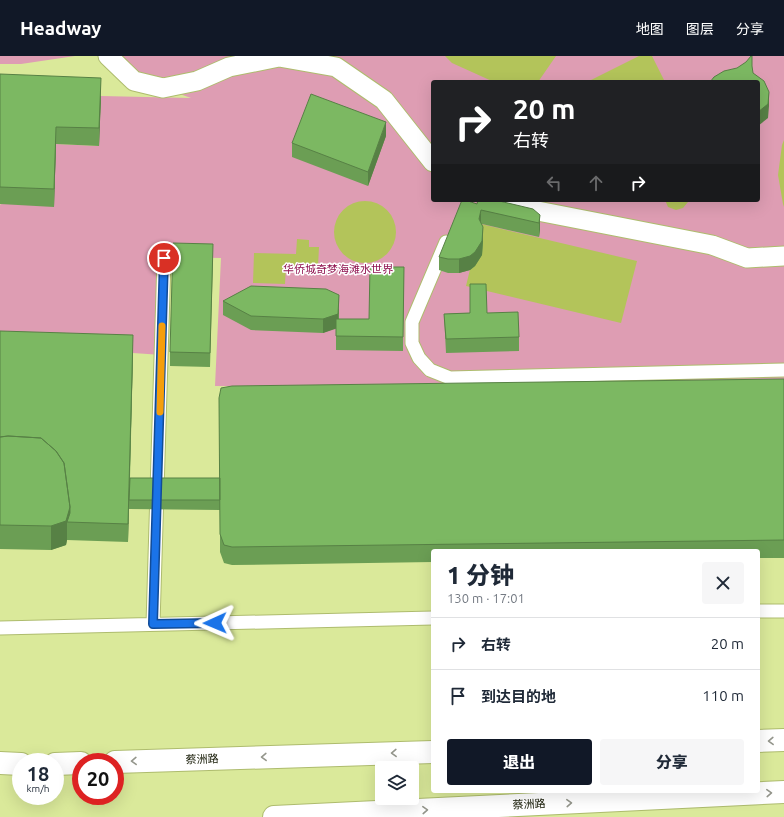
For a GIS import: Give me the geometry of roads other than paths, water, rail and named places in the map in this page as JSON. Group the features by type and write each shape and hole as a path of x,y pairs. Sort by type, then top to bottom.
{"main road":[{"path":"760,741 784,740"},
{"name":"蔡洲路","path":"124,762 431,752"},
{"path":"0,763 12,764"},
{"name":"蔡洲路","path":"274,817 784,792"}],"street":[{"path":"108,56 134,81 163,88 197,81 229,67 279,56 336,66 384,100 431,159"},
{"path":"497,202 712,245 747,258 784,256"}],"lane":[{"path":"452,228 412,322 412,343 419,358 430,370 450,378 784,370"},
{"path":"153,624 164,258"},
{"path":"760,611 784,611"},
{"path":"0,628 431,618"}],"park label":[{"name":"华侨城奇梦海滩水世界","path":"338,269"}]}
